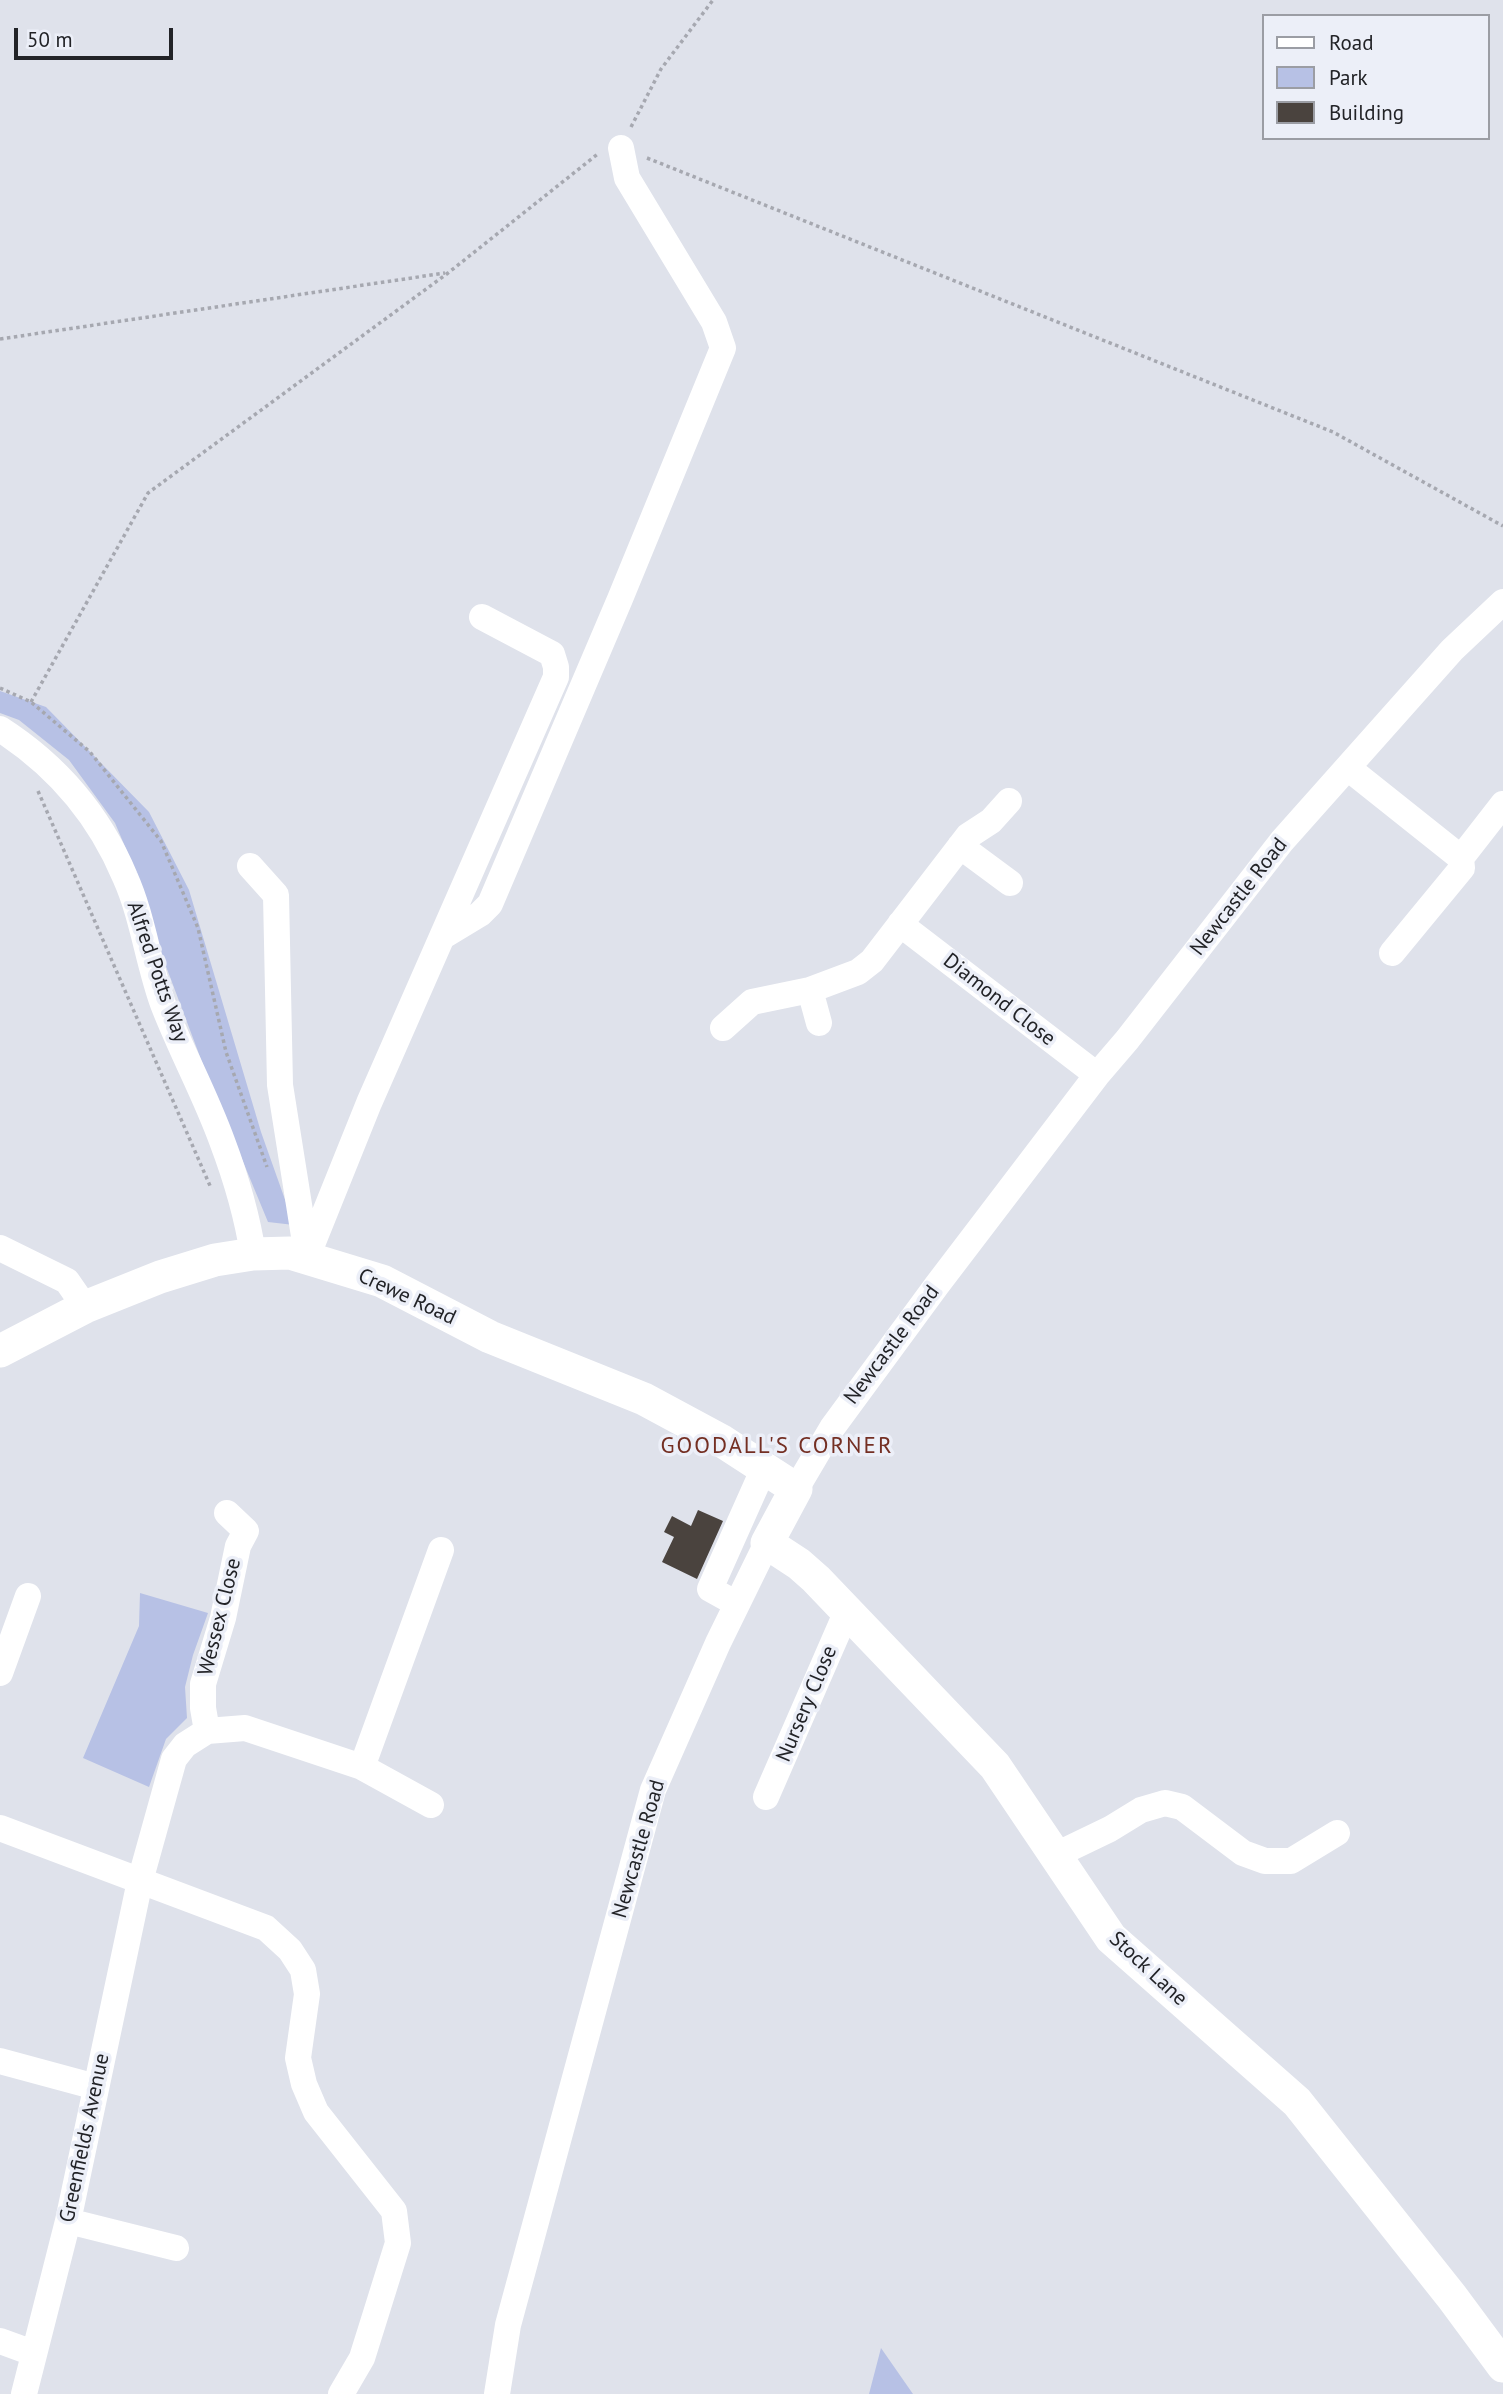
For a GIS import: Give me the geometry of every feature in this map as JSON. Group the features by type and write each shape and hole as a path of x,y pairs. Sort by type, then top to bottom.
{"main road":[{"name":"Crewe Road","path":"0,1351 85,1307 160,1277 215,1260 253,1254 290,1253 382,1281 490,1337 644,1399 722,1441 796,1489"},
{"name":"Newcastle Road","path":"767,1543 796,1489"},
{"name":"Stock Lane","path":"767,1543 799,1564 995,1766 1111,1938 1297,2102 1452,2297 1503,2366"}],"street":[{"path":"442,937 480,914 490,904 723,348 714,322 626,178 621,148"},
{"name":"Newcastle Road","path":"796,1489 832,1428 867,1378 1097,1075 1282,841 1452,650 1503,602"},
{"path":"307,1257 369,1102 556,677 552,654 482,617"},
{"name":"Alfred Potts Way","path":"0,729 57,774 89,809 126,877 163,1003 222,1140 248,1221 253,1254"},
{"path":"1348,768 1461,858"},
{"path":"723,1028 752,1002 810,990 865,967 964,841 991,821 1009,801"},
{"path":"1392,953 1462,868 1461,858 1503,804"},
{"path":"964,841 1010,883"},
{"path":"250,866 276,895 280,1085 307,1257"},
{"name":"Diamond Close","path":"900,924 1097,1075"},
{"path":"810,990 819,1023"},
{"path":"0,1248 67,1280 85,1307"},
{"path":"737,1604 710,1589 764,1468"},
{"name":"Wessex Close","path":"207,1731 202,1708 204,1684 223,1618 237,1546 246,1531 227,1513"},
{"name":"Newcastle Road","path":"497,2394 508,2325 653,1790 767,1543"},
{"path":"362,1767 440,1550"},
{"path":"0,1673 28,1596"},
{"name":"Nursery Close","path":"766,1797 847,1611"},
{"path":"140,1881 174,1759 185,1745 207,1731 245,1728 362,1767 431,1805"},
{"path":"1056,1855 1110,1829 1141,1810 1165,1803 1182,1807 1242,1853 1265,1861 1291,1861 1337,1833"},
{"path":"0,1828 266,1928 290,1950 303,1970 307,1994 298,2058 304,2084 316,2112 394,2211 397,2243 362,2358 341,2394"},
{"name":"Greenfields Avenue","path":"24,2394 68,2221 140,1881"},
{"path":"0,2061 96,2087"},
{"path":"68,2221 176,2248"},
{"path":"0,2341 33,2353"}],"path":[{"path":"621,148 661,69 713,0"},
{"path":"31,702 148,493 447,273 601,151 621,148 1333,432 1503,526"},
{"path":"0,339 447,273"},
{"path":"0,688 31,702 90,752 161,841 198,928 226,1052 267,1168"},
{"path":"34,783 214,1195"}],"green space":[{"path":"0,691 46,707 149,812 189,890 261,1132 294,1225 268,1222 205,1070 161,953 138,877 115,823 69,760 19,720 0,713"},
{"path":"140,1593 208,1613 185,1687 187,1718 166,1739 149,1787 83,1758 139,1626"},
{"path":"881,2348 913,2394 869,2394"}],"building":[{"path":"698,1510 723,1521 697,1579 662,1562 674,1537 664,1532 672,1516 691,1526"}],"district":[{"name":"GOODALL'S CORNER","path":"777,1446"}]}
